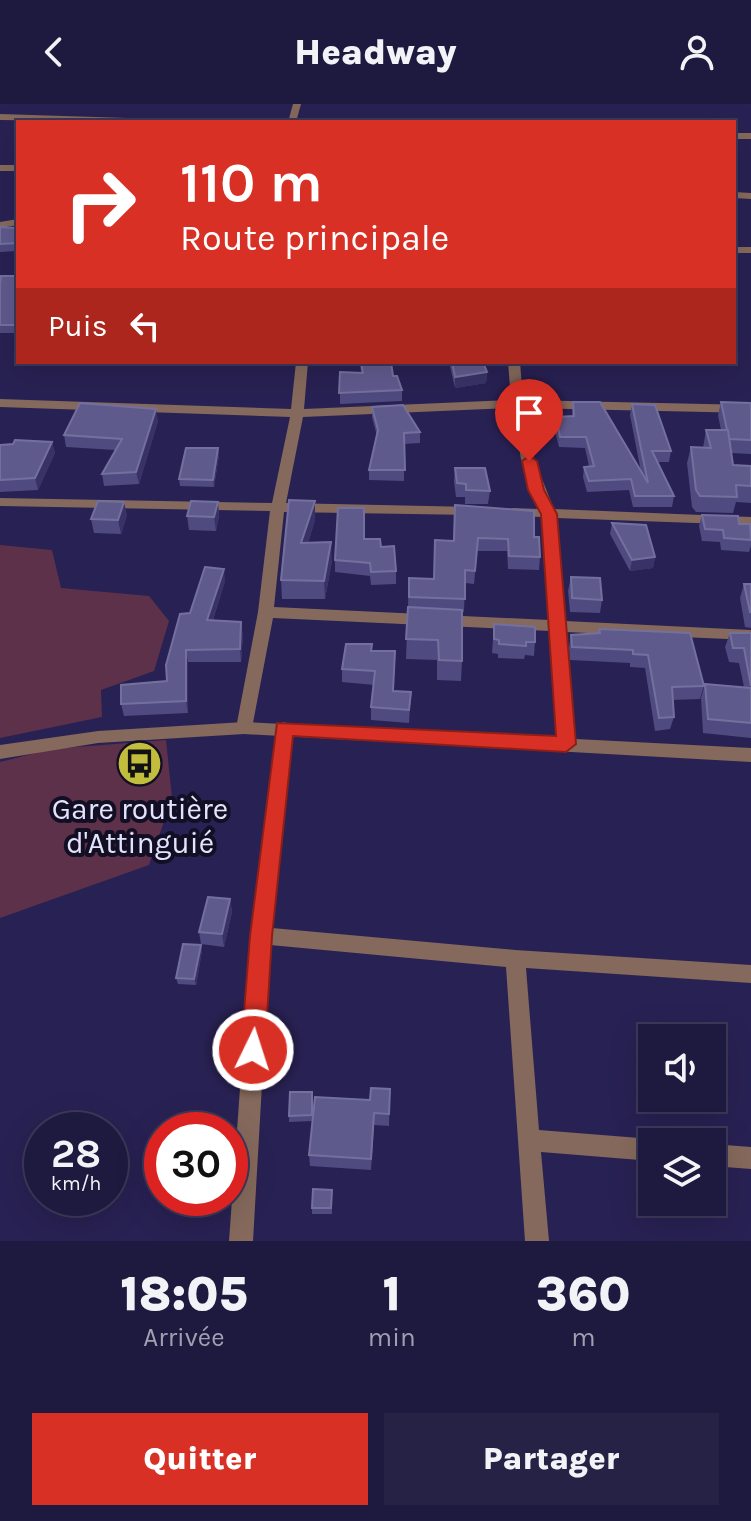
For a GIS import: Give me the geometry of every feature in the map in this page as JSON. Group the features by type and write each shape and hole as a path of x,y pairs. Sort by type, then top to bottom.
{"street":[{"path":"0,117 61,120 64,104"},
{"path":"244,728 266,612 269,564 297,413 302,364"},
{"path":"514,364 516,404 536,490 549,514 566,744"},
{"path":"0,403 297,413 516,404 751,409"},
{"path":"0,502 279,505 486,512"},
{"path":"502,512 751,521"},
{"path":"266,612 751,635"},
{"path":"241,1241 261,936 284,728"},
{"path":"0,752 98,737 284,728 751,755"},
{"path":"261,936 515,959 751,974"},
{"path":"515,959 537,1241"},
{"path":"530,1140 638,1149"},
{"path":"726,1156 751,1158"}],"shaded area":[{"path":"0,545 52,550 61,588 149,596 169,621 154,671 101,690 102,717 0,738"},
{"path":"166,740 172,798 149,865 0,918 0,762 51,749"}],"building":[{"path":"0,227 16,228 16,243 0,244"},
{"path":"1,276 16,276 15,325 0,325"},
{"path":"361,364 391,364 393,376 397,376 402,390 339,393 340,372 363,373"},
{"path":"452,364 484,364 487,372 455,377"},
{"path":"573,402 600,402 648,483 632,404 655,405 671,451 652,451 674,496 635,496 631,479 589,481 584,467 594,466 586,437 560,437 556,417 574,416"},
{"path":"721,402 751,403 751,440 729,439"},
{"path":"80,403 156,409 136,472 102,474 122,439 64,435"},
{"path":"403,405 420,432 404,433 405,470 369,470 378,430 372,407"},
{"path":"706,430 728,430 733,465 751,466 751,486 736,485 737,497 700,496 696,490 691,447 711,448"},
{"path":"15,440 52,442 35,478 0,480 0,445 13,444"},
{"path":"186,448 218,448 213,480 179,479"},
{"path":"455,468 485,468 490,491 466,490 466,484 457,483"},
{"path":"289,500 315,501 301,543 331,542 324,581 281,580"},
{"path":"98,501 124,502 118,520 91,519"},
{"path":"191,501 218,502 214,517 187,516"},
{"path":"455,505 534,511 534,537 539,537 540,557 509,556 508,539 478,538 475,571 465,570 465,599 409,597 409,578 434,579 435,540 454,541"},
{"path":"338,508 364,508 364,539 380,539 381,547 394,546 396,571 371,572 370,563 335,560"},
{"path":"702,515 738,516 739,524 750,524 751,540 724,538 723,530 705,529"},
{"path":"612,523 646,525 655,557 632,560"},
{"path":"205,567 224,569 207,620 241,622 240,649 186,650 186,701 121,704 121,685 167,681 166,665 180,614 190,613"},
{"path":"571,577 600,578 602,600 572,598"},
{"path":"744,584 751,584 751,612 750,612"},
{"path":"408,607 462,610 462,661 439,660 438,640 406,639"},
{"path":"494,624 535,627 535,642 526,642 526,646 499,644 499,640 494,639"},
{"path":"599,629 690,633 704,686 672,687 674,717 659,718 648,655 633,654 633,650 572,647 571,635 600,633"},
{"path":"730,633 751,633 751,686 744,648 733,648"},
{"path":"346,644 372,644 371,651 395,651 393,691 411,692 409,710 371,707 375,671 342,669"},
{"path":"705,684 751,688 751,723 708,719"},
{"path":"208,897 230,899 222,934 199,932"},
{"path":"183,944 201,945 194,979 176,978"},
{"path":"371,1088 390,1089 389,1114 374,1113 371,1159 309,1155 315,1097 370,1100"},
{"path":"290,1092 312,1092 312,1115 289,1116"},
{"path":"313,1189 332,1190 331,1208 312,1208"}],"place":[{"name":"Gare routière d'Attinguié","path":"140,763"}],"route":[{"path":"253,1050 261,936 284,728 566,744 549,514 536,490 529,461"}]}
